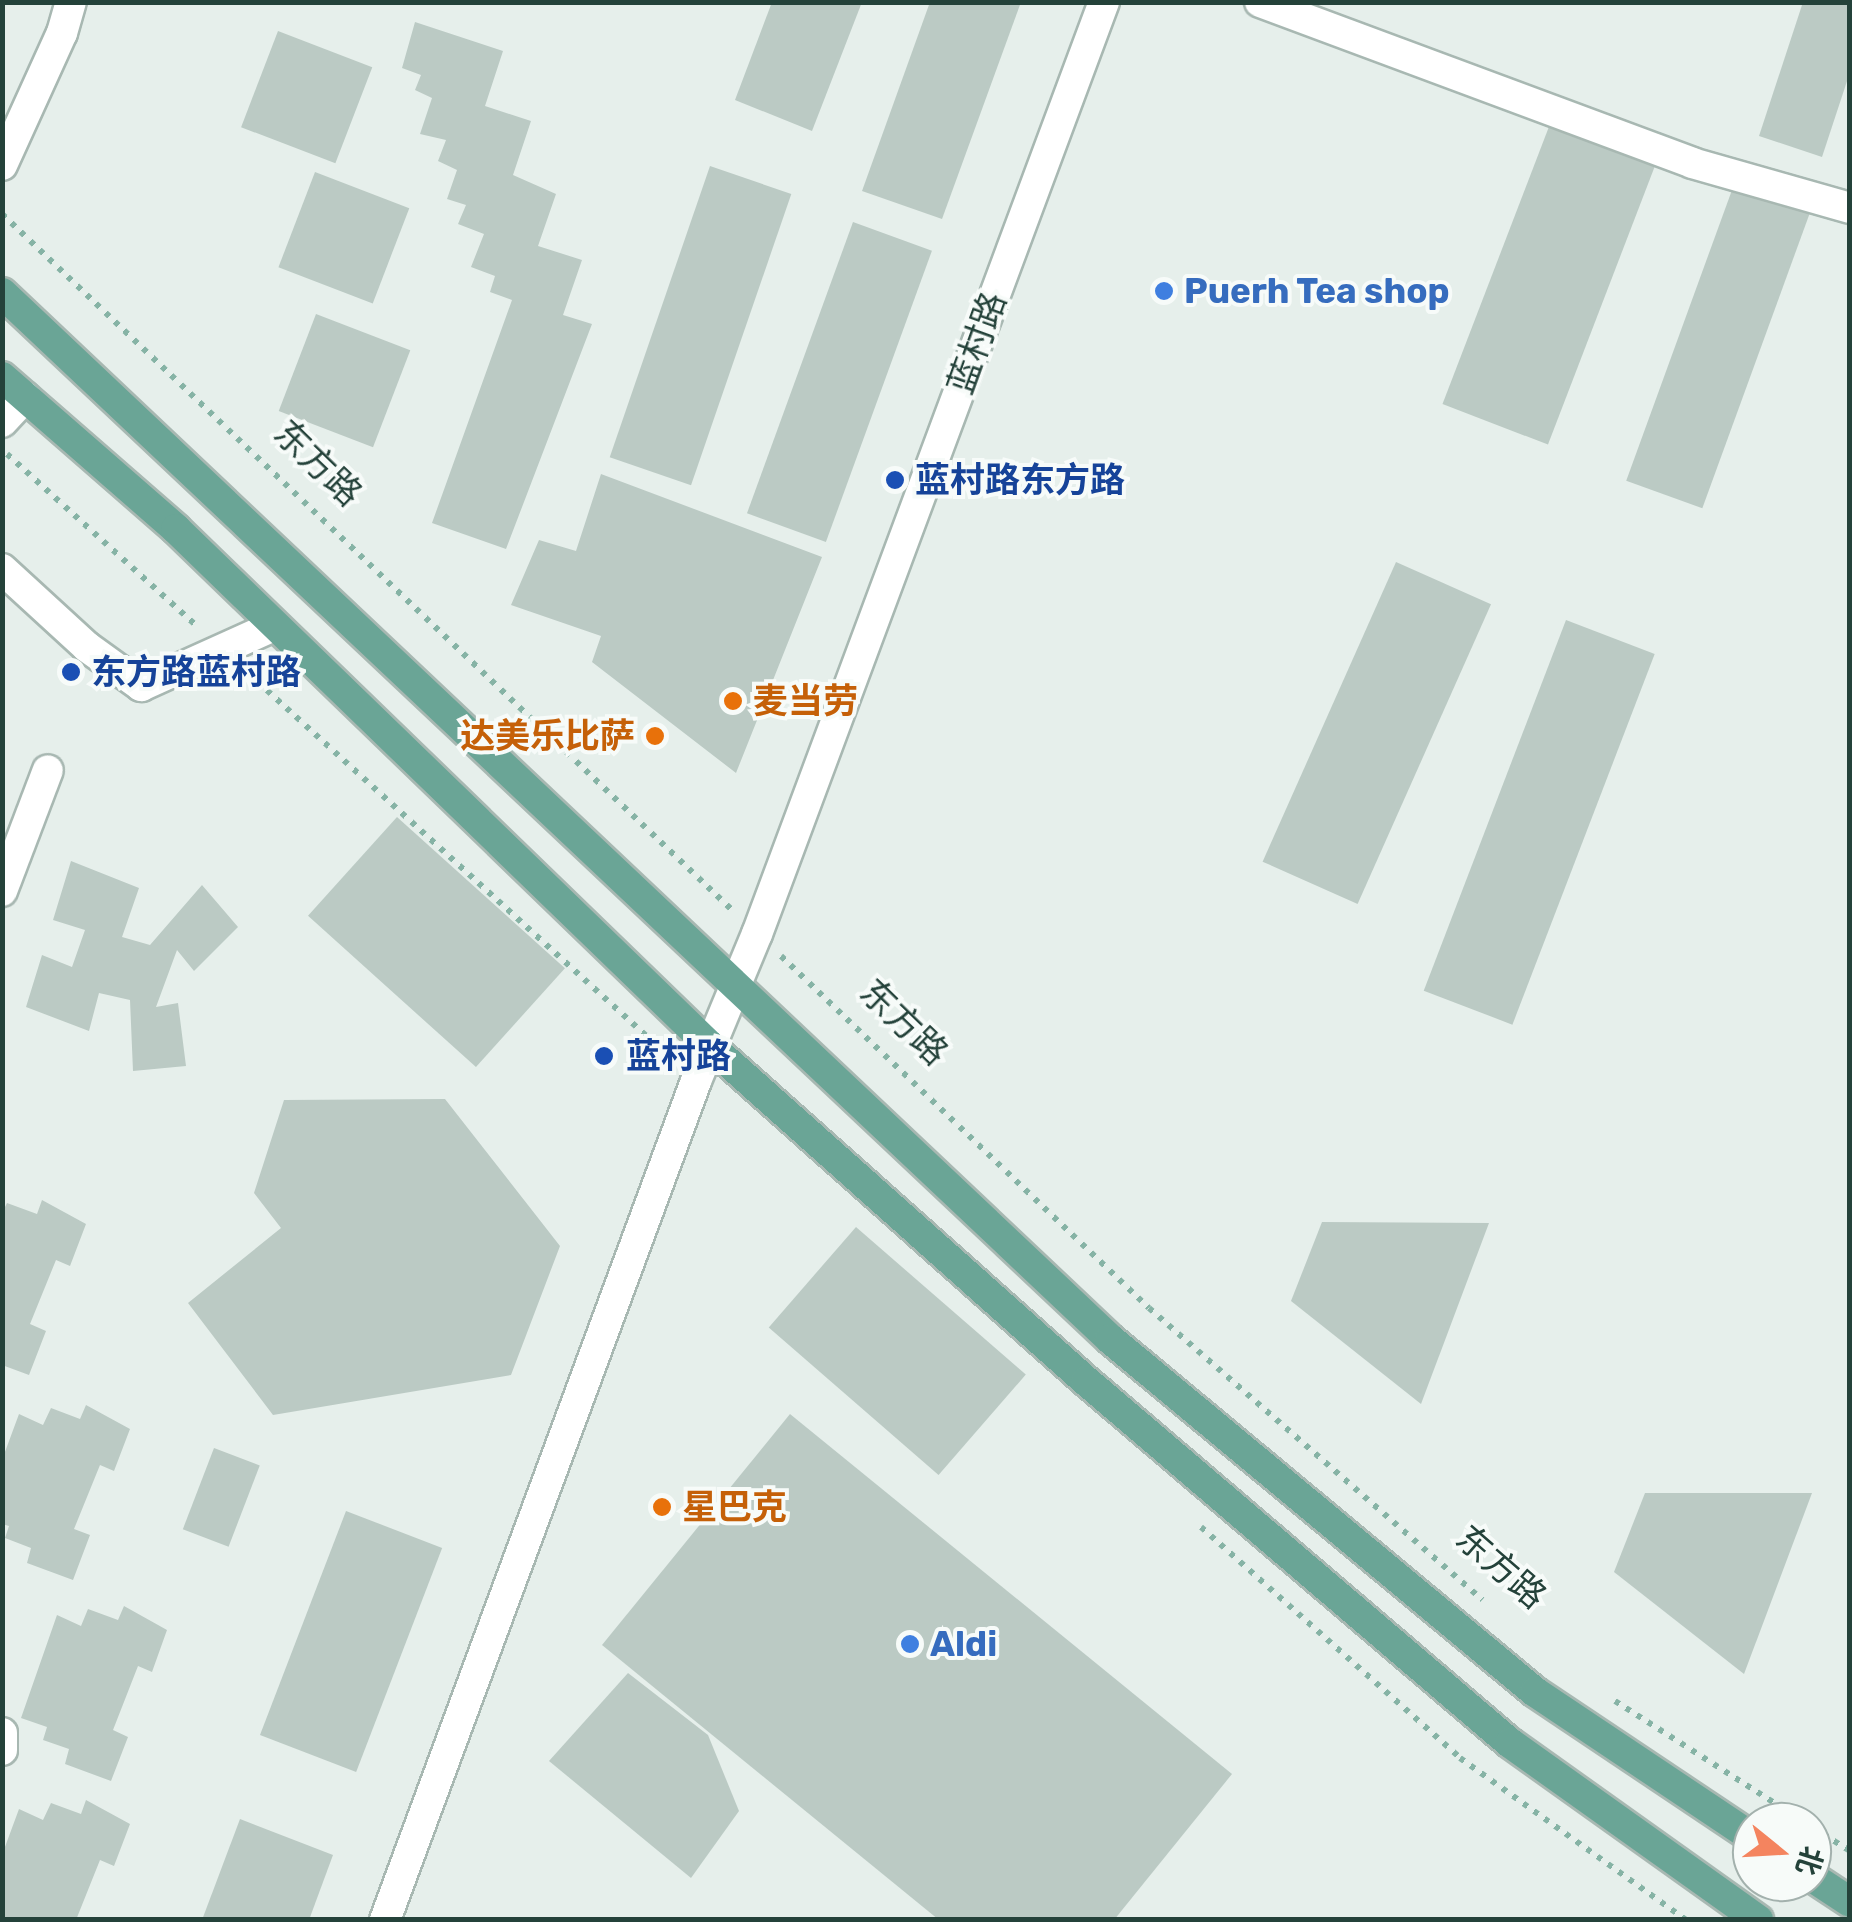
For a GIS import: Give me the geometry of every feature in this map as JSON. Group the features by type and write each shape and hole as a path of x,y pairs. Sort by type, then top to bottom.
{"main road":[{"name":"东方路","path":"2,292 1110,1339 1535,1692 1732,1824"},
{"path":"14,387 176,529 710,1046 1086,1381 1510,1743 1758,1920"}],"street":[{"path":"2,165 62,32 71,2"},
{"name":"蓝村路","path":"385,1920 1104,2"},
{"path":"1260,2 1692,163 1850,208"},
{"path":"2,422 14,387"},
{"path":"2,569 87,647 141,686 274,626"},
{"path":"2,891 48,770"},
{"path":"2,1732 2,1750"}],"path":[{"name":"东方路","path":"2,214 1149,1308 1490,1607"},
{"path":"1613,1700 1773,1802"}],"building":[{"path":"772,2 862,2 812,131 735,100"},
{"path":"930,2 1021,2 942,219 862,191"},
{"path":"1803,2 1850,2 1850,72 1822,157 1759,136"},
{"path":"415,22 503,51 485,106 531,121 513,175 556,194 538,246 582,260 563,315 592,324 506,549 432,523 512,300 490,292 495,276 471,267 484,234 458,224 466,205 447,199 457,170 438,161 446,140 420,134 432,98 415,90 421,75 402,68"},
{"path":"278,31 372,67 335,163 241,127"},
{"path":"1550,124 1655,164 1548,445 1442,404"},
{"path":"710,166 791,194 691,485 610,457"},
{"path":"315,172 409,208 373,303 278,267"},
{"path":"1736,179 1812,207 1702,508 1626,481"},
{"path":"853,222 932,251 826,542 747,513"},
{"path":"316,314 410,350 373,447 279,411"},
{"path":"601,474 822,557 736,773 592,662 601,636 511,605 539,540 576,551"},
{"path":"1396,562 1491,604 1358,904 1263,862"},
{"path":"1566,620 1655,654 1512,1025 1424,991"},
{"path":"397,817 565,968 476,1067 308,916"},
{"path":"71,861 139,888 122,937 150,945 202,885 238,927 194,971 177,950 156,1007 178,1003 186,1066 133,1071 130,1000 99,993 89,1031 26,1007 42,955 72,967 85,930 53,920"},
{"path":"445,1099 560,1246 511,1375 273,1415 188,1303 281,1228 254,1193 284,1100"},
{"path":"42,1200 86,1224 70,1266 56,1260 30,1324 46,1331 29,1375 2,1365 2,1213 7,1203 37,1214"},
{"path":"1322,1222 1489,1223 1421,1404 1291,1301"},
{"path":"856,1227 1026,1375 939,1475 769,1327"},
{"path":"86,1405 130,1429 114,1471 100,1465 74,1529 90,1535 73,1580 27,1563 31,1548 5,1538 9,1526 2,1524 2,1460 19,1414 43,1425 51,1408 80,1419"},
{"path":"790,1414 1232,1774 1114,1920 939,1920 602,1645"},
{"path":"214,1448 260,1466 229,1547 183,1529"},
{"path":"1645,1493 1812,1493 1744,1674 1614,1572"},
{"path":"346,1511 442,1548 356,1772 260,1735"},
{"path":"124,1606 167,1630 152,1672 138,1666 113,1730 128,1737 111,1781 65,1764 69,1749 43,1740 47,1727 21,1718 57,1615 81,1626 88,1609 118,1620"},
{"path":"628,1673 708,1735 739,1811 691,1878 549,1761"},
{"path":"86,1800 130,1824 114,1866 100,1860 76,1920 2,1919 2,1855 19,1809 43,1820 51,1803 81,1814"},
{"path":"240,1819 333,1855 309,1920 202,1920"}],"place":[{"name":"Puerh Tea shop","path":"1164,291"},
{"name":"蓝村路东方路","path":"895,480"},
{"name":"东方路蓝村路","path":"71,672"},
{"name":"麦当劳","path":"733,701"},
{"name":"达美乐比萨","path":"655,736"},
{"name":"蓝村路","path":"604,1056"},
{"name":"星巴克","path":"662,1507"},
{"name":"Aldi","path":"910,1644"}]}
